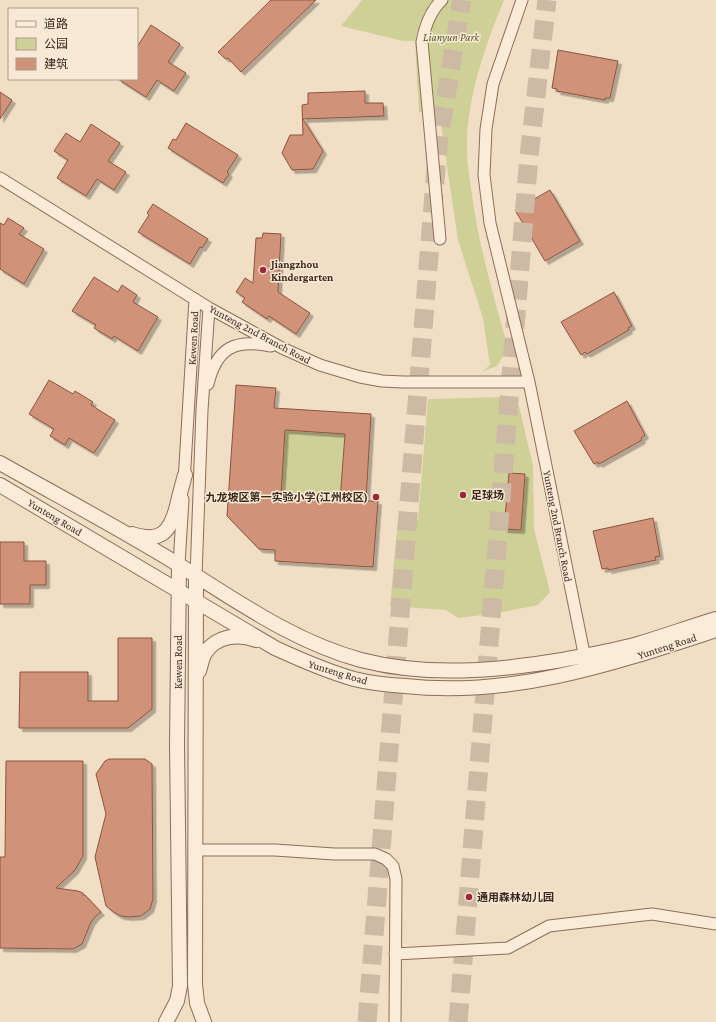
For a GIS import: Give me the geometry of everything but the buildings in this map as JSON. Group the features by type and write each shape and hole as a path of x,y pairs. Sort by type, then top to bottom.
{"street":[{"path":"440,239 422,42 424,29 429,16 442,0"},
{"name":"Yunteng 2nd Branch Road","path":"522,0 493,84 486,129 484,175 490,223 529,382 585,663"},
{"name":"Yunteng 2nd Branch Road","path":"0,178 209,308 282,348 313,362 339,371 382,380 403,382 529,382"},
{"name":"Kewen Road","path":"166,1022 177,1001 180,986 177,745 178,590 195,299"},
{"name":"Kewen Road","path":"204,1022 197,1003 195,984 195,686 196,576 202,410 209,308"},
{"path":"202,410 211,372 216,361 223,352 238,346 255,343 282,348"},
{"name":"Yunteng Road","path":"0,463 179,565 282,628 333,651 362,660 419,669 456,671 538,664 585,663 641,654 716,630"},
{"path":"119,530 143,537 158,536 164,533 174,520 185,475"},
{"name":"Yunteng Road","path":"0,485 275,648 302,660 355,679 418,688 457,689 502,686 540,680 637,644 716,619"},
{"path":"195,686 203,657 210,647 222,640 230,637 249,637 275,648"},
{"path":"195,850 275,850 334,854 375,854 386,859 393,866 396,879 395,1022"},
{"path":"395,954 508,948 549,926 652,914 716,924"}],"green space":[{"name":"Lianyun Park","path":"362,0 504,0 491,33 475,84 467,137 469,173 475,215 487,272 508,348 497,366 483,371 490,365 483,318 458,240 439,112 419,112 415,41 403,41 341,26"},
{"path":"504,397 519,406 533,466 534,529 550,592 538,605 498,613 458,618 446,610 390,606 398,519 418,520 428,399","holes":["509,473 525,474 521,529 505,528"]},
{"path":"285,430 345,434 340,500 281,496"}],"tunnel":[{"path":"367,1022 438,144 462,0"},
{"path":"458,1022 529,156 547,0"}],"place":[{"name":"Jiangzhou Kindergarten","path":"263,270"},
{"name":"足球场","path":"463,495"},
{"name":"九龙坡区第一实验小学(江州校区)","path":"376,497"},
{"name":"通用森林幼儿园","path":"469,897"}]}
